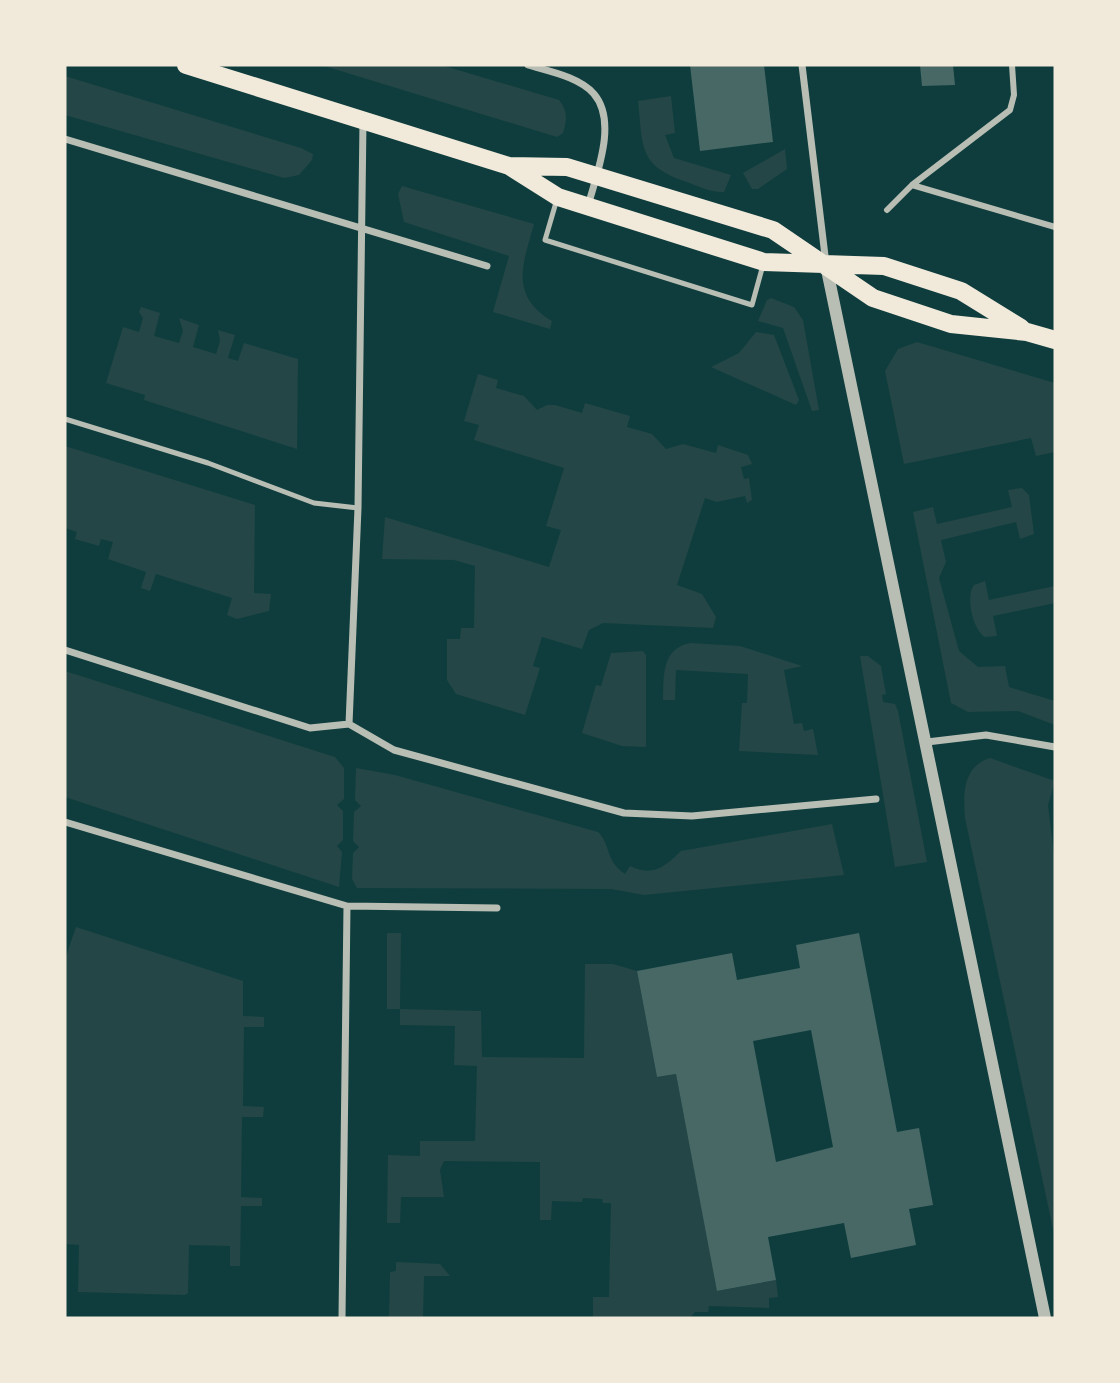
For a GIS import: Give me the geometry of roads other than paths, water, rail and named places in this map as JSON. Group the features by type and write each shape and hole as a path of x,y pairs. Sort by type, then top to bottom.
{"main road":[{"path":"186,65 509,166 558,197 764,262 884,266 961,291 1027,332"},
{"path":"509,166 567,167 773,230 873,298 951,324 1027,332 1055,340"}],"street":[{"path":"528,65 581,84 595,94 604,124 596,176 587,206"},
{"path":"802,65 826,264 1045,1318"},
{"path":"887,210 912,185 1010,110 1014,94 1012,65"},
{"path":"349,723 358,508 363,121"},
{"path":"65,139 487,266"},
{"path":"912,185 1055,227"},
{"path":"65,650 310,728 349,723 394,750 624,813 692,816 876,799"},
{"path":"927,742 986,735 1023,739 1055,747"},
{"path":"65,822 347,906 497,908"},
{"path":"342,1318 347,906"}],"lane":[{"path":"558,197 545,240 602,258 752,305 764,262"},
{"path":"65,419 208,463 314,503 358,508"}]}
